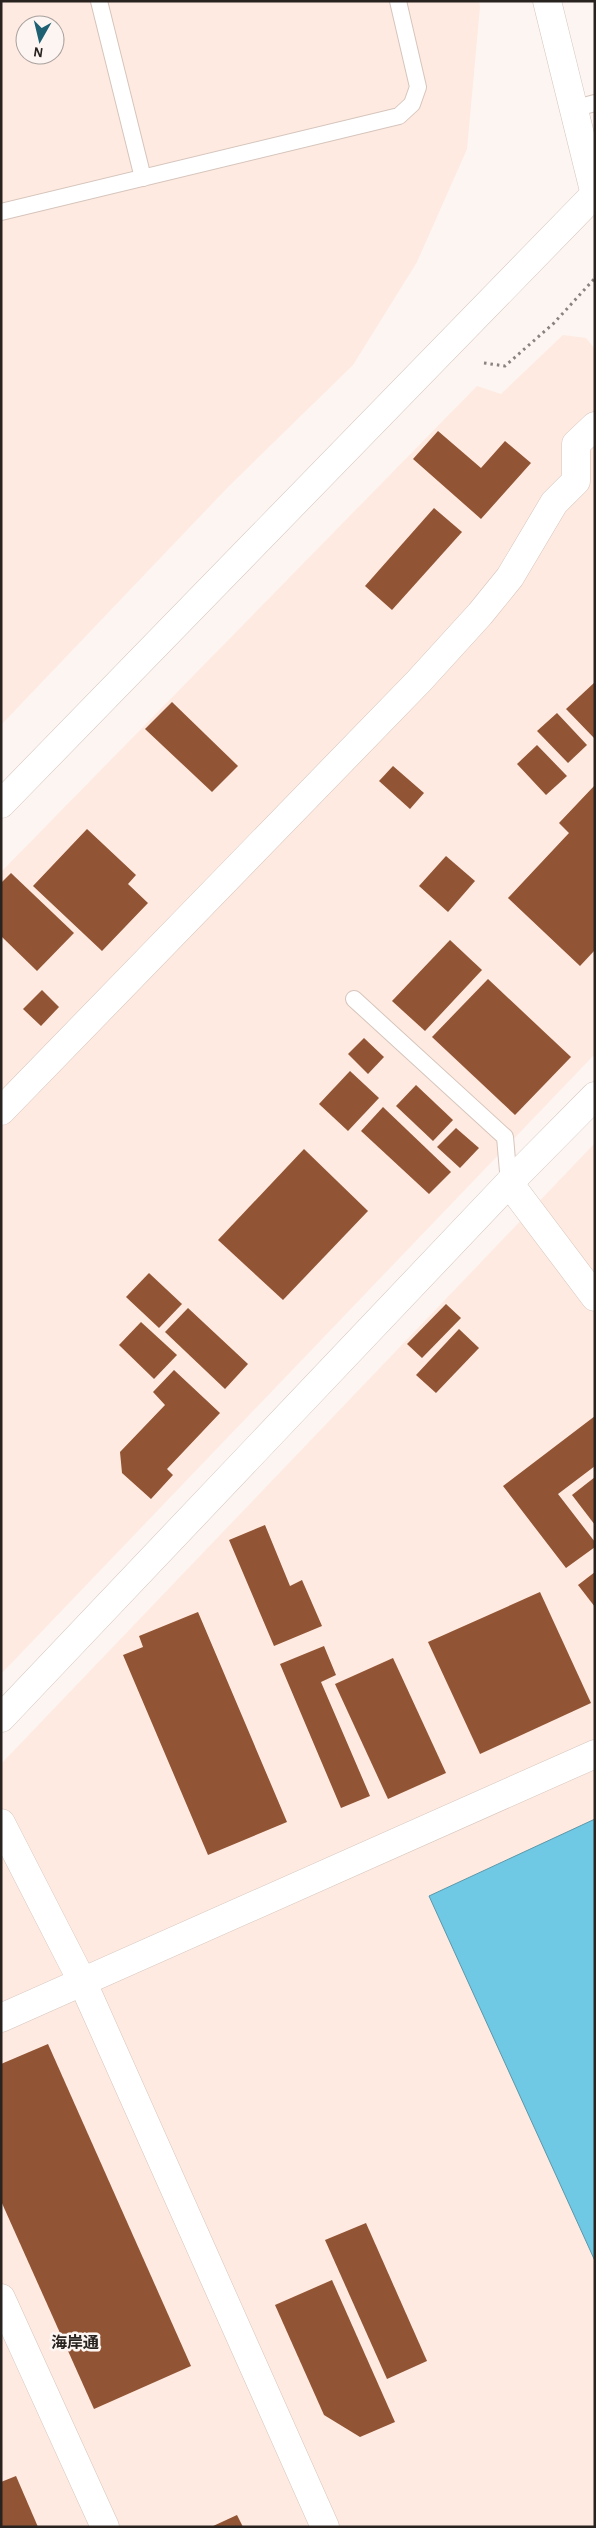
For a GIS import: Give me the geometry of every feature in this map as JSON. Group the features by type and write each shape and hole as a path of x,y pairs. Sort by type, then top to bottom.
{"street":[{"path":"1,804 595,195 584,106 547,1"},
{"path":"1,1111 418,681 480,614 510,577 554,503 576,482 576,444 595,426"},
{"path":"1,1718 509,1183 595,1096"},
{"path":"509,1183 595,1297"},
{"path":"1,2018 595,1754"},
{"path":"1,1823 83,1983 325,2527"},
{"path":"1,2298 104,2527"}],"lane":[{"path":"99,1 143,178"},
{"path":"1,212 399,116 412,104 418,88 398,1"},
{"path":"354,999 505,1137 509,1183"}],"path":[{"path":"484,363 505,366 554,323 595,278"}],"shaded area":[{"path":"1,1 479,1 467,149 417,262 353,365 229,486 1,725"},
{"path":"563,335 586,338 595,349 595,1054 1,1674 1,872 477,386 501,394"},
{"path":"595,1143 595,2527 1,2527 1,1764"}],"water":[{"path":"595,1819 595,2261 429,1896"}],"building":[{"path":"438,431 481,468 505,441 531,463 481,519 413,459"},
{"path":"434,508 462,532 392,610 365,586"},
{"path":"595,682 595,739 566,709"},
{"path":"172,702 238,766 212,792 145,729"},
{"path":"557,713 587,745 568,763 537,731"},
{"path":"537,745 567,776 546,795 517,764"},
{"path":"393,766 424,793 410,809 379,781"},
{"path":"595,785 595,950 580,966 508,898 569,833 559,823"},
{"path":"87,829 136,875 128,884 148,903 102,951 33,886"},
{"path":"446,856 475,881 448,912 419,886"},
{"path":"11,873 74,933 37,971 1,936 1,883"},
{"path":"450,940 482,970 425,1031 392,1001"},
{"path":"488,979 571,1057 515,1115 432,1037"},
{"path":"42,990 59,1007 41,1026 23,1009"},
{"path":"364,1038 384,1057 368,1074 348,1054"},
{"path":"350,1071 379,1098 348,1131 319,1104"},
{"path":"416,1085 453,1120 433,1141 396,1106"},
{"path":"383,1107 451,1172 429,1194 361,1131"},
{"path":"456,1128 479,1148 460,1168 437,1147"},
{"path":"304,1149 368,1211 283,1300 218,1240"},
{"path":"149,1273 182,1304 159,1328 126,1297"},
{"path":"446,1304 461,1318 422,1358 407,1344"},
{"path":"188,1308 248,1364 225,1389 165,1332"},
{"path":"141,1322 177,1355 154,1379 119,1345"},
{"path":"459,1329 479,1348 436,1393 416,1375"},
{"path":"174,1370 220,1413 167,1469 173,1475 151,1499 122,1473 120,1452 165,1405 153,1392"},
{"path":"595,1416 595,1466 558,1494 595,1542 595,1547 566,1568 503,1486"},
{"path":"595,1477 595,1525 572,1495"},
{"path":"265,1525 290,1586 302,1580 322,1626 274,1646 229,1540"},
{"path":"595,1572 595,1607 578,1585"},
{"path":"540,1592 591,1703 480,1754 428,1642"},
{"path":"198,1612 287,1822 208,1855 123,1655 143,1647 139,1636"},
{"path":"324,1646 336,1675 321,1682 370,1796 341,1808 280,1664"},
{"path":"393,1658 446,1773 388,1799 335,1684"},
{"path":"48,2044 191,2366 94,2409 1,2201 1,2064"},
{"path":"366,2223 427,2361 387,2379 325,2240"},
{"path":"332,2280 395,2422 360,2437 324,2415 275,2305"},
{"path":"16,2476 38,2527 1,2527 1,2482"},
{"path":"237,2515 243,2527 211,2527"}],"district":[{"name":"海岸通","path":"75,2343"}]}
